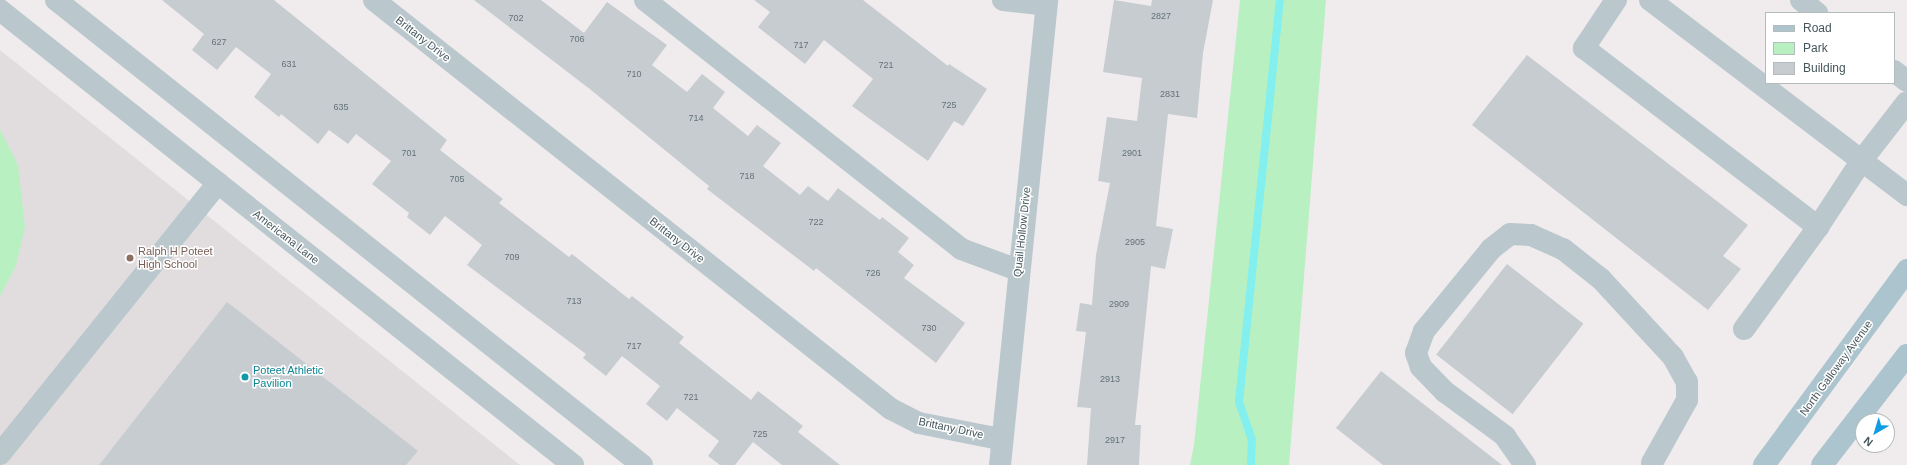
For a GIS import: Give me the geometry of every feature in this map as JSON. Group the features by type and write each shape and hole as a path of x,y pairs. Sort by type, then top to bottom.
{"main road":[{"name":"North Galloway Avenue","path":"1764,465 1907,270"},
{"path":"1822,465 1907,355"}],"street":[{"path":"56,0 642,465"},
{"name":"Brittany Drive","path":"374,0 891,409 919,423 1000,439"},
{"path":"645,0 961,249 1018,270"},
{"path":"1003,0 1046,3"},
{"path":"1616,0 1584,48 1818,227"},
{"path":"1650,0 1907,195"},
{"path":"1801,0 1816,12"},
{"name":"Quail Hollow Drive","path":"1000,465 1000,439 1046,3"},
{"name":"Americana Lane","path":"0,10 573,465"},
{"path":"1895,72 1907,81"},
{"path":"1744,329 1818,227 1862,160 1907,102"},
{"path":"0,454 218,183"},
{"path":"1525,465 1505,436 1445,392 1421,367 1416,353 1424,331 1491,249 1510,234 1531,234 1563,249 1601,279 1672,357 1687,382 1687,400 1652,464"}],"shaded area":[{"name":"Ralph H Poteet High School","path":"0,50 520,465 0,465"}],"green space":[{"path":"1240,0 1326,0 1289,465 1190,465 1194,445"},
{"path":"0,129 18,165 25,227 16,266 0,296"}],"building":[{"path":"162,0 274,0 447,140 440,150 503,199 499,203 569,257 572,254 629,299 632,296 684,337 679,343 751,400 758,391 803,426 798,432 840,465 782,465 753,442 735,465 720,465 708,456 719,441 677,408 667,421 646,404 660,386 622,356 606,376 583,358 586,354 467,265 482,245 445,216 430,235 407,217 409,213 372,184 391,161 356,134 348,144 329,130 318,144 281,114 279,117 254,97 271,74 236,47 217,70 192,50 204,34"},
{"path":"474,0 541,0 584,33 607,2 667,45 652,65 687,92 702,74 725,92 713,108 748,136 757,125 781,143 763,166 800,195 808,186 828,201 838,188 880,220 882,217 909,238 898,252 914,265 904,278 965,323 936,363 816,268 814,271 707,189 709,186 591,90"},
{"path":"754,0 863,0 948,66 949,64 987,89 963,126 954,121 928,161 852,106 873,79 824,40 805,64 758,27 770,12"},
{"path":"1114,0 1151,6 1152,0 1213,0 1203,53 1197,118 1168,114 1156,226 1173,229 1165,269 1151,266 1135,425 1141,425 1139,465 1087,465 1091,408 1077,407 1086,332 1076,331 1080,303 1092,305 1096,255 1110,183 1098,181 1107,117 1137,121 1142,78 1103,72"},
{"path":"1527,55 1748,225 1723,256 1741,269 1708,310 1472,125"},
{"path":"1507,264 1583,324 1513,414 1436,355"},
{"name":"Poteet Athletic Pavilion","path":"227,302 418,451 406,465 99,465"},
{"path":"1381,371 1502,465 1383,465 1336,428"}],"waterway":[{"path":"1251,465 1252,440 1239,402 1280,0"}],"place":[{"name":"Ralph H Poteet High School","path":"130,258"},
{"name":"Poteet Athletic Pavilion","path":"245,377"}]}
